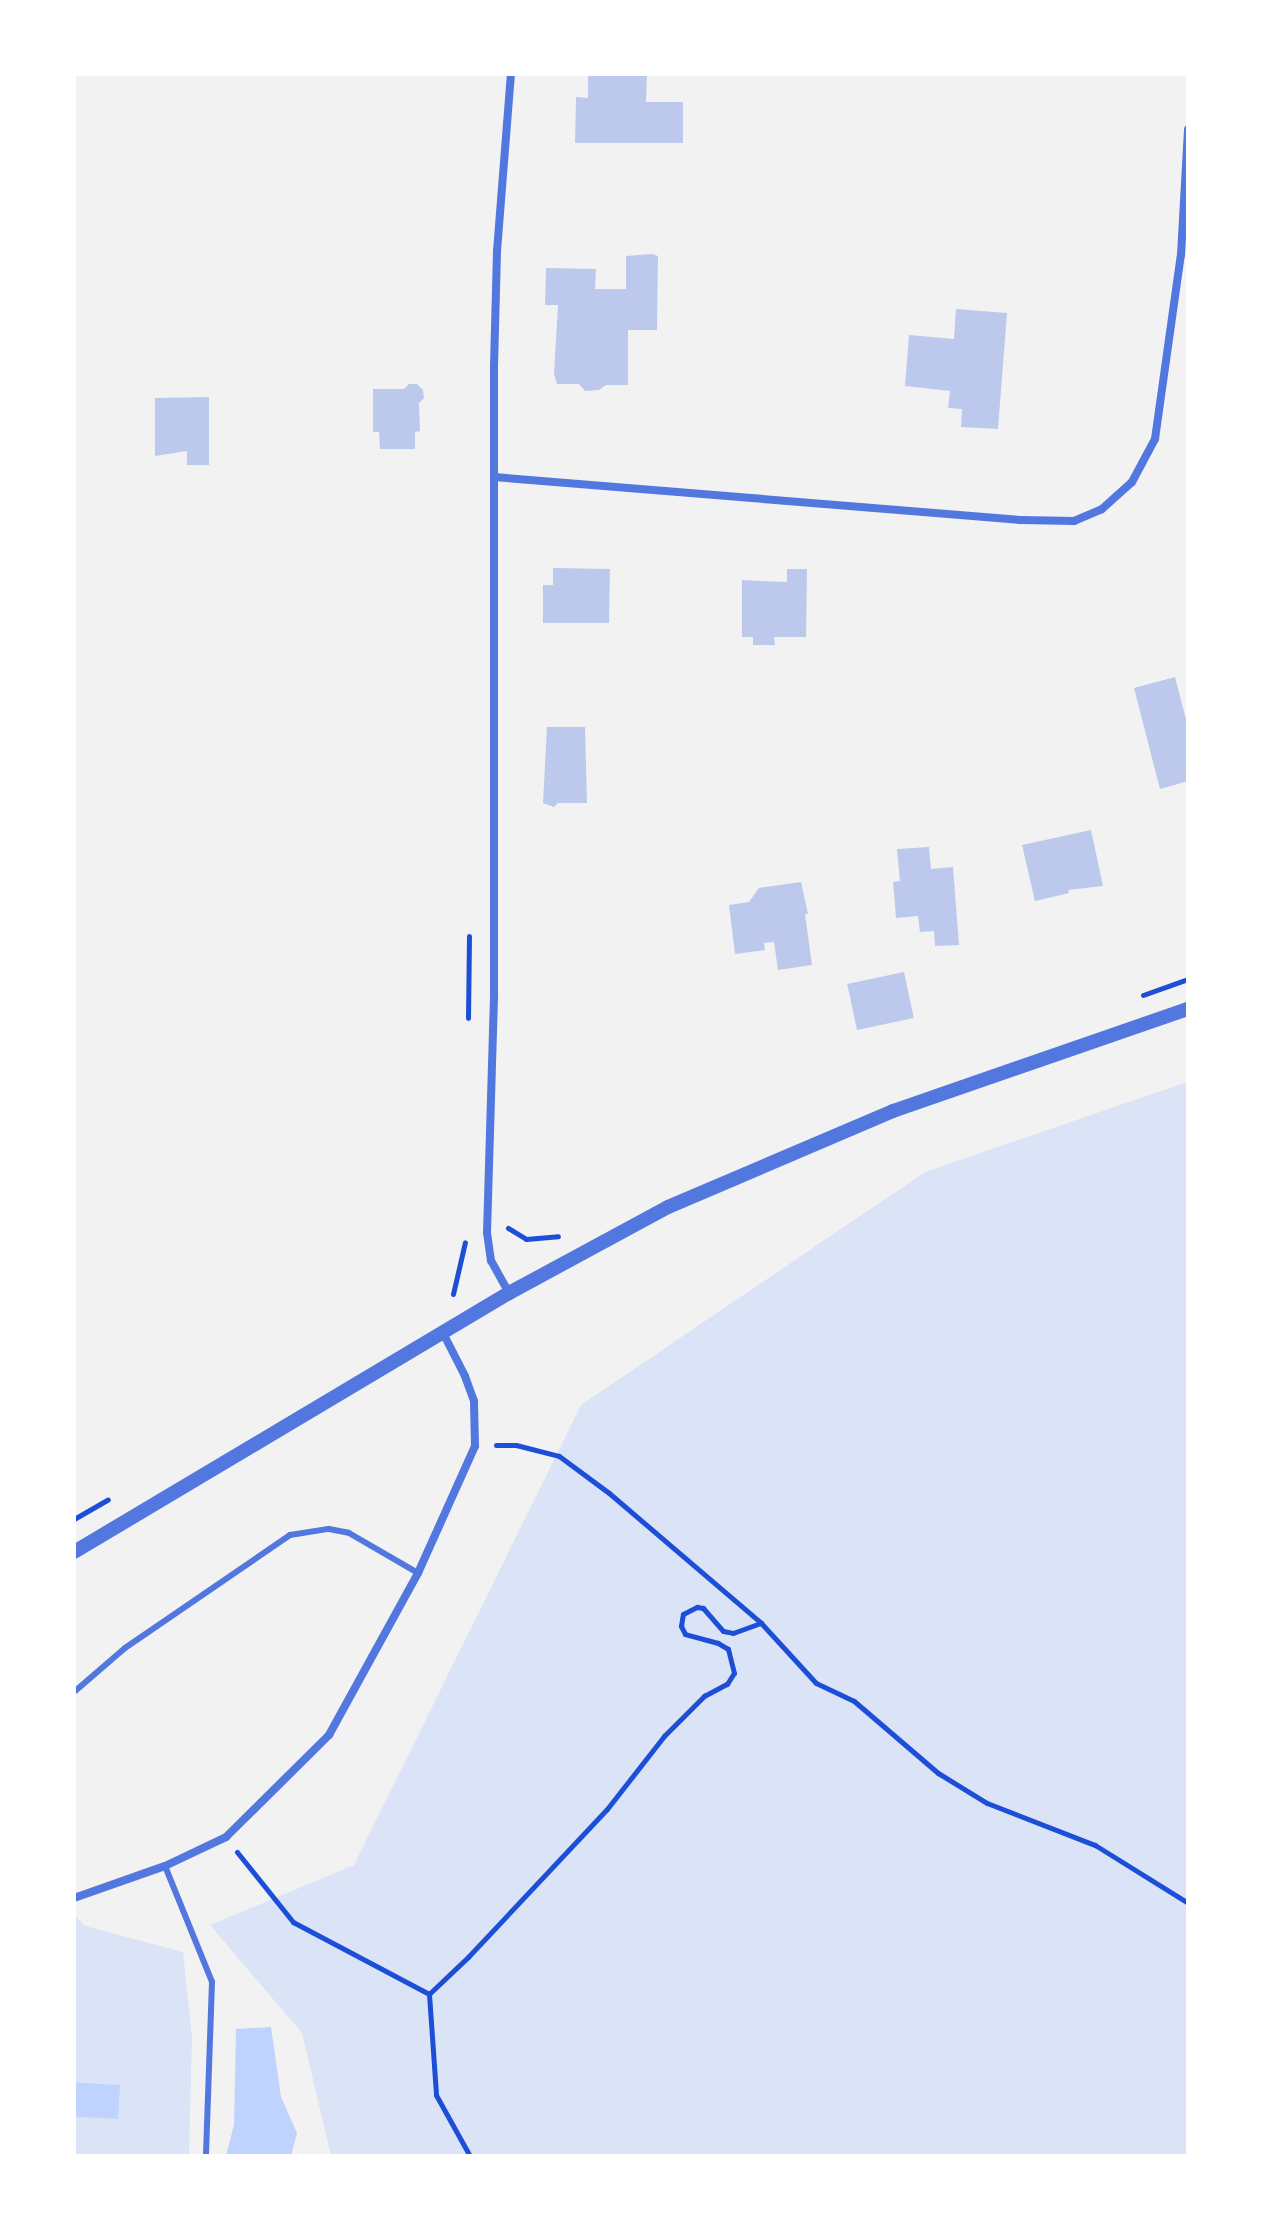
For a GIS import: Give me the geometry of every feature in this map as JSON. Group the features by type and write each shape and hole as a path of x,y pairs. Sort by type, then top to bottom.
{"street":[{"path":"509,1293 491,1261 487,1233 494,977 497,251 511,74"},
{"path":"494,477 1020,520 1074,521 1102,509 1132,482 1155,439 1181,255 1188,129"},
{"path":"74,1552 509,1293 668,1207 893,1111 1188,1009"},
{"path":"74,1898 165,1866 226,1837 329,1735 418,1573 475,1446 474,1401 443,1333"}],"lane":[{"path":"74,1692 125,1648 290,1535 329,1529 349,1533 418,1573"},
{"path":"165,1866 212,1982 206,2156"}],"path":[{"path":"475,1446 516,1445 559,1456 609,1493 761,1623 816,1683 854,1701 938,1773 987,1803 1095,1845 1188,1903"},
{"path":"429,1994 468,1957 607,1809 664,1736 704,1696 727,1684 734,1673 728,1649 685,1634 681,1626 683,1614 697,1607 703,1608 723,1631 733,1633 761,1623"},
{"path":"226,1837 293,1922 429,1994"},
{"path":"429,1994 436,2095 470,2156"}],"shaded area":[{"path":"1187,1082 1188,2156 331,2156 302,2033 210,1925 354,1865 581,1405 925,1172"},
{"path":"74,1915 85,1926 183,1952 192,2037 189,2156 74,2156"}],"water":[{"path":"271,2027 281,2097 297,2133 291,2156 226,2156 234,2125 236,2029"},
{"path":"74,2083 120,2085 118,2119 74,2117"}],"building":[{"path":"588,74 647,74 646,102 683,102 683,143 575,143 576,97 588,98"},
{"path":"626,256 658,256 657,330 628,330 628,385 606,385 599,390 585,391 579,384 557,384 554,374 558,305 545,305 546,268 596,269 595,289 626,289"},
{"path":"956,309 1007,313 998,429 961,427 962,409 948,408 950,391 905,386 909,335 954,339"},
{"path":"409,384 417,384 423,390 424,398 419,403 420,431 415,432 415,449 380,449 379,432 373,432 373,389 404,389"},
{"path":"209,397 209,465 187,465 187,451 155,456 155,398"},
{"path":"553,568 610,569 609,623 543,623 543,585 553,585"},
{"path":"787,569 807,569 806,637 774,637 775,645 753,645 753,637 742,637 742,580 787,582"},
{"path":"1175,677 1188,727 1188,781 1160,789 1134,688"},
{"path":"547,727 585,727 587,803 558,803 554,807 543,803"},
{"path":"1091,830 1103,886 1068,890 1069,893 1035,901 1022,845"},
{"path":"929,847 931,869 953,867 959,945 935,946 934,931 920,932 918,916 896,918 893,882 900,881 897,849"},
{"path":"801,882 808,914 805,914 812,965 778,970 774,942 764,943 765,950 735,954 729,905 749,902 759,888"},
{"path":"904,972 914,1018 857,1030 847,984"}]}
